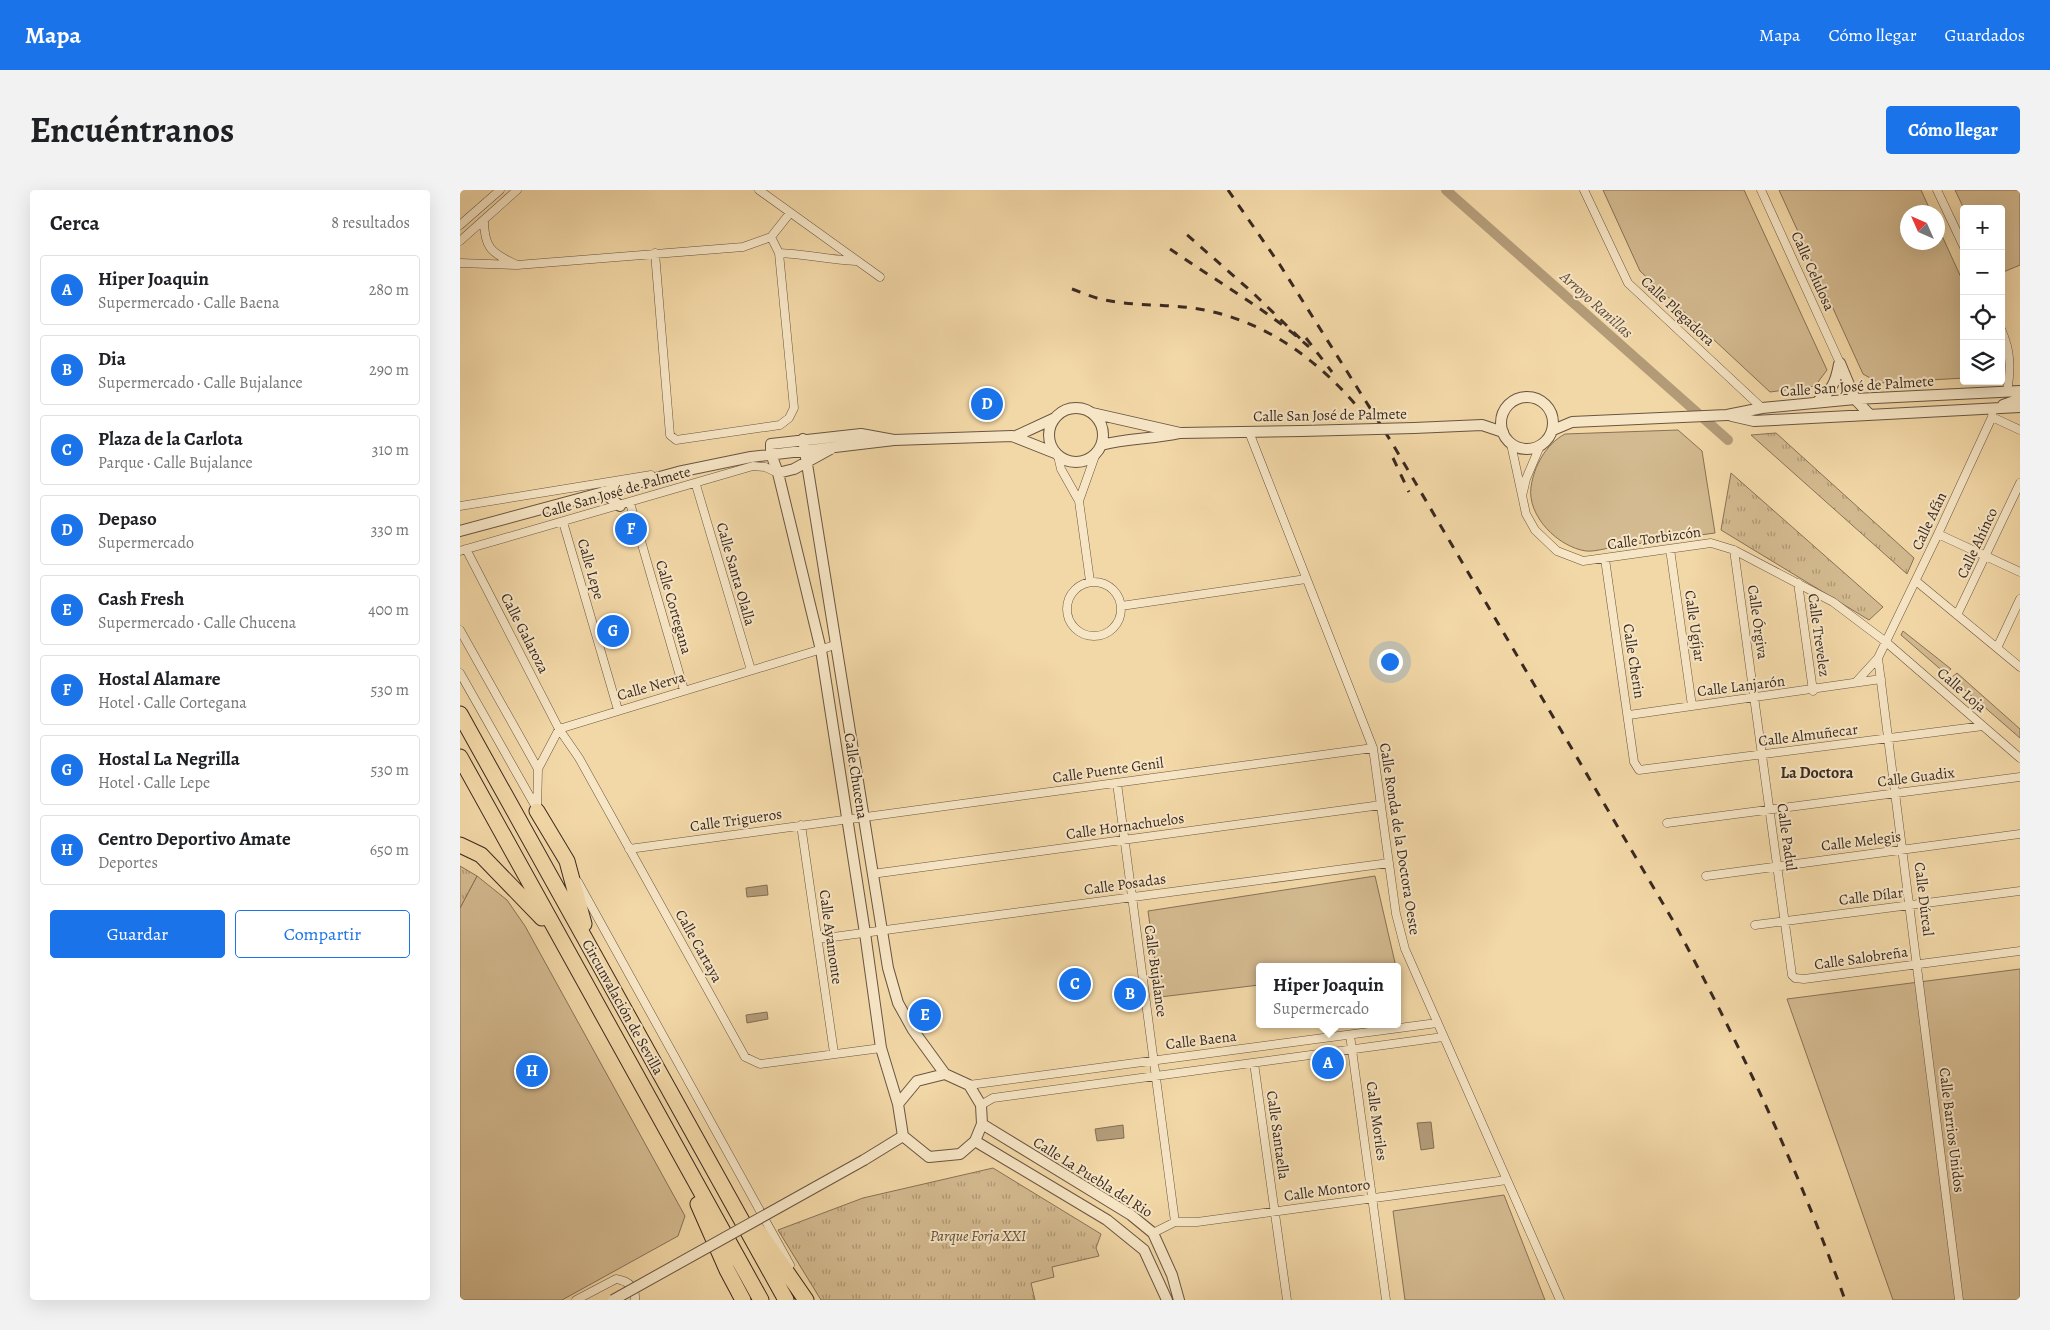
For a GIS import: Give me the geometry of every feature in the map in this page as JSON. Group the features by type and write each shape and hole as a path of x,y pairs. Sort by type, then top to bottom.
{"highway":[{"name":"Circunvalación de Sevilla","path":"460,714 786,1300"},
{"name":"Circunvalación de Sevilla","path":"460,758 761,1300"},
{"path":"538,811 567,861 592,951"},
{"path":"460,845 481,855 559,936"},
{"path":"660,1118 726,1270 743,1300"},
{"path":"706,1157 808,1300"}],"street":[{"path":"460,226 500,190"},
{"path":"460,241 517,190"},
{"path":"759,190 880,278"},
{"name":"Calle Plegadora","path":"1584,190 1628,282 1762,408"},
{"name":"Calle Celulosa","path":"1761,190 1840,363"},
{"path":"1937,190 1960,239"},
{"path":"460,263 517,265 743,246 770,238 790,213"},
{"path":"484,220 485,242 493,252 517,265"},
{"path":"655,253 670,434 676,440 780,425 789,418 794,408 779,253 770,238"},
{"path":"779,253 808,254 833,260 857,261"},
{"path":"1992,413 2007,392 2011,369 2008,344 2005,338"},
{"path":"1840,363 1855,398 1870,415"},
{"path":"1818,401 1829,393 1836,381 1840,363"},
{"name":"Calle San José de Palmete","path":"1553,430 1572,422 1726,415 1762,408 1818,401 2020,391"},
{"path":"1522,497 1526,479 1540,446 1550,436 1555,422 1552,414 1542,401 1526,397 1511,403 1502,416 1502,432 1511,444 1525,449 1540,446"},
{"path":"1992,413 2020,399"},
{"name":"Calle San José de Palmete","path":"1726,415 1754,421 1870,415 1992,413 2020,407"},
{"path":"804,444 836,446 894,440 1016,436 1055,418 1060,413 1074,408 1091,412 1102,426 1103,435 1080,500"},
{"name":"Calle San José de Palmete","path":"1091,412 1180,433"},
{"path":"1992,413 2020,430"},
{"name":"Calle Afán","path":"1886,642 1938,534 1992,413"},
{"name":"Calle San José de Palmete","path":"1552,414 1572,422"},
{"name":"Calle San José de Palmete","path":"1099,449 1122,439 1163,437 1180,433 1482,425 1502,416"},
{"path":"1055,418 1049,434 1050,443 1080,500 1090,581"},
{"name":"Calle San José de Palmete","path":"1482,425 1502,432"},
{"name":"Calle Ronda de la Doctora Oeste","path":"1249,432 1373,748 1402,941 1560,1300"},
{"path":"804,444 861,434 894,440"},
{"path":"1016,436 1057,454 1068,461 1078,462 1087,460 1099,449"},
{"name":"Calle San José de Palmete","path":"460,531 678,472 771,454 804,444"},
{"name":"Calle Chucena","path":"804,444 888,968 898,1003 913,1030 945,1074"},
{"name":"Calle Torbizcón","path":"1511,444 1522,497 1530,523 1541,538 1558,550 1584,561 1711,543 1734,550 1833,602 1886,642"},
{"path":"778,473 794,470 836,446"},
{"name":"Calle Chucena","path":"771,454 778,473 821,650 881,1048 898,1104"},
{"name":"Calle San José de Palmete","path":"463,550 696,485 753,466 765,466 778,473"},
{"path":"460,506 605,481 678,472"},
{"name":"Calle Ahínco","path":"1957,615 2020,483"},
{"name":"Calle Santa Olalla","path":"696,485 751,670"},
{"path":"603,492 625,505"},
{"name":"Calle Cortegana","path":"625,505 684,690"},
{"name":"Calle Lepe","path":"563,522 618,710"},
{"path":"1938,534 2020,572"},
{"name":"Calle Ugíjar","path":"1670,549 1692,706"},
{"name":"Calle Galaroza","path":"463,550 559,729"},
{"name":"Calle Órgiva","path":"1734,550 1754,698"},
{"name":"Calle Cherin","path":"1605,559 1636,767"},
{"path":"1121,606 1306,579"},
{"path":"1090,581 1108,585 1119,598 1121,606 1117,624 1110,630 1093,636 1078,631 1069,620 1067,603 1075,589 1090,581"},
{"path":"1916,581 2020,667"},
{"name":"Calle Trevelez","path":"1798,583 1813,690"},
{"path":"1996,648 2020,599"},
{"path":"460,630 538,768"},
{"path":"1857,681 1878,658 1886,642"},
{"name":"Calle Loja","path":"1886,642 2020,758"},
{"name":"Calle Nerva","path":"559,729 835,645"},
{"name":"Calle Dúrcal","path":"1878,658 1918,964"},
{"path":"460,673 538,811"},
{"name":"Calle Lanjarón","path":"1629,716 1813,690 1857,681 1881,679"},
{"name":"Calle Padul","path":"1754,698 1760,755 1777,865 1790,970 1795,978"},
{"name":"Calle Almuñecar","path":"1636,767 1642,770 1983,726"},
{"path":"538,811 538,768 559,729"},
{"name":"Calle Cartaya","path":"559,729 579,758 745,1057 760,1064 881,1048"},
{"name":"Calle Puente Genil","path":"847,819 1373,748"},
{"name":"Calle Guadix","path":"1667,823 2020,777"},
{"name":"Calle Bujalance","path":"1117,783 1175,1222"},
{"name":"Calle Hornachuelos","path":"872,874 1381,805"},
{"name":"Calle Trigueros","path":"629,849 847,819"},
{"name":"Calle Ayamonte","path":"801,825 834,1053"},
{"name":"Calle Melegis","path":"1706,876 2020,834"},
{"path":"567,861 808,1300"},
{"name":"Calle Posadas","path":"818,939 1389,863"},
{"name":"Calle Dílar","path":"1755,925 2020,891"},
{"name":"Calle Salobreña","path":"1795,978 1804,979 2020,951"},
{"name":"Calle Barrios Unidos","path":"1918,964 1959,1300"},
{"name":"Calle Baena","path":"1401,1028 1437,1023"},
{"name":"Calle Baena","path":"969,1085 1401,1028"},
{"name":"Calle Moriles","path":"1350,1035 1386,1300"},
{"name":"Calle Baena","path":"981,1105 993,1098 1443,1037"},
{"name":"Calle Santaella","path":"1254,1063 1286,1300"},
{"path":"945,1074 969,1085 981,1105 982,1124 974,1141 960,1154 929,1157 903,1136 898,1104 917,1081 945,1074"},
{"name":"Calle La Puebla del Rio","path":"982,1124 1131,1215 1153,1233 1172,1275 1179,1300"},
{"path":"613,1300 864,1160 903,1136"},
{"name":"Calle La Puebla del Rio","path":"974,1141 1106,1220 1144,1250 1167,1300"},
{"name":"Calle Montoro","path":"1153,1233 1175,1222 1196,1222 1507,1180"},
{"path":"576,1300 616,1279 630,1284 634,1290 636,1300"}],"green space":[{"path":"1603,190 1744,190 1827,370 1815,386 1770,392 1640,271"},
{"path":"1779,190 1921,190 1928,205 1900,205 1900,250 1945,250 1945,242 1960,275 1960,378 1879,383 1863,374"},
{"path":"1955,190 2020,190 2020,265 2005,271 2005,205 1962,205"},
{"path":"1678,430 1702,451 1715,533 1586,551 1575,548 1555,537 1539,519 1531,498 1531,487 1535,471 1542,456 1558,438 1565,434"},
{"path":"1776,433 1914,558 1907,574 1751,435"},
{"path":"1731,473 1883,607 1869,620 1721,530"},
{"path":"1903,631 1951,669 1946,674 1901,635"},
{"path":"1957,673 2020,729 2020,738 1951,678"},
{"path":"460,866 477,876 460,908"},
{"path":"477,876 507,900 525,926 685,1216 678,1236 562,1300 460,1300 460,908"},
{"path":"1375,876 1395,963 1256,963 1256,985 1160,997 1148,911"},
{"path":"2020,969 2020,1300 1893,1300 1787,999"},
{"name":"Parque Forja XXI","path":"993,1168 1101,1234 1096,1248 1099,1256 1052,1267 1054,1277 1031,1283 1035,1300 821,1300 778,1230 863,1198"},
{"path":"1504,1195 1545,1300 1405,1300 1393,1211"}],"shaded area":[{"path":"767,885 768,895 747,897 746,888"},
{"path":"767,1012 768,1019 747,1023 746,1015"},
{"path":"1431,1122 1434,1148 1421,1150 1417,1123"},
{"path":"1123,1125 1124,1138 1097,1141 1095,1129"}],"waterway":[{"name":"Arroyo Ranillas","path":"1446,190 1728,440"}],"railway":[{"path":"1228,190 1280,265 1392,443 1672,919 1721,1012 1766,1106 1808,1202 1845,1300"},
{"path":"1170,249 1258,307 1308,346 1253,293 1185,233"},
{"path":"1072,289 1105,300 1192,308 1221,314 1248,323 1274,336 1321,369 1342,389 1379,434"},
{"path":"1306,338 1332,372"},
{"path":"1393,458 1409,492"}],"place":[{"name":"Depaso","path":"987,404"},
{"name":"Hostal Alamare","path":"631,529"},
{"name":"Hostal La Negrilla","path":"613,631"},
{"name":"Plaza de la Carlota","path":"1075,984"},
{"name":"Dia","path":"1130,994"},
{"name":"Cash Fresh","path":"925,1015"},
{"name":"Hiper Joaquin","path":"1328,1063"},
{"name":"Centro Deportivo Amate","path":"532,1071"}],"district":[{"name":"La Doctora","path":"1817,772"}]}
